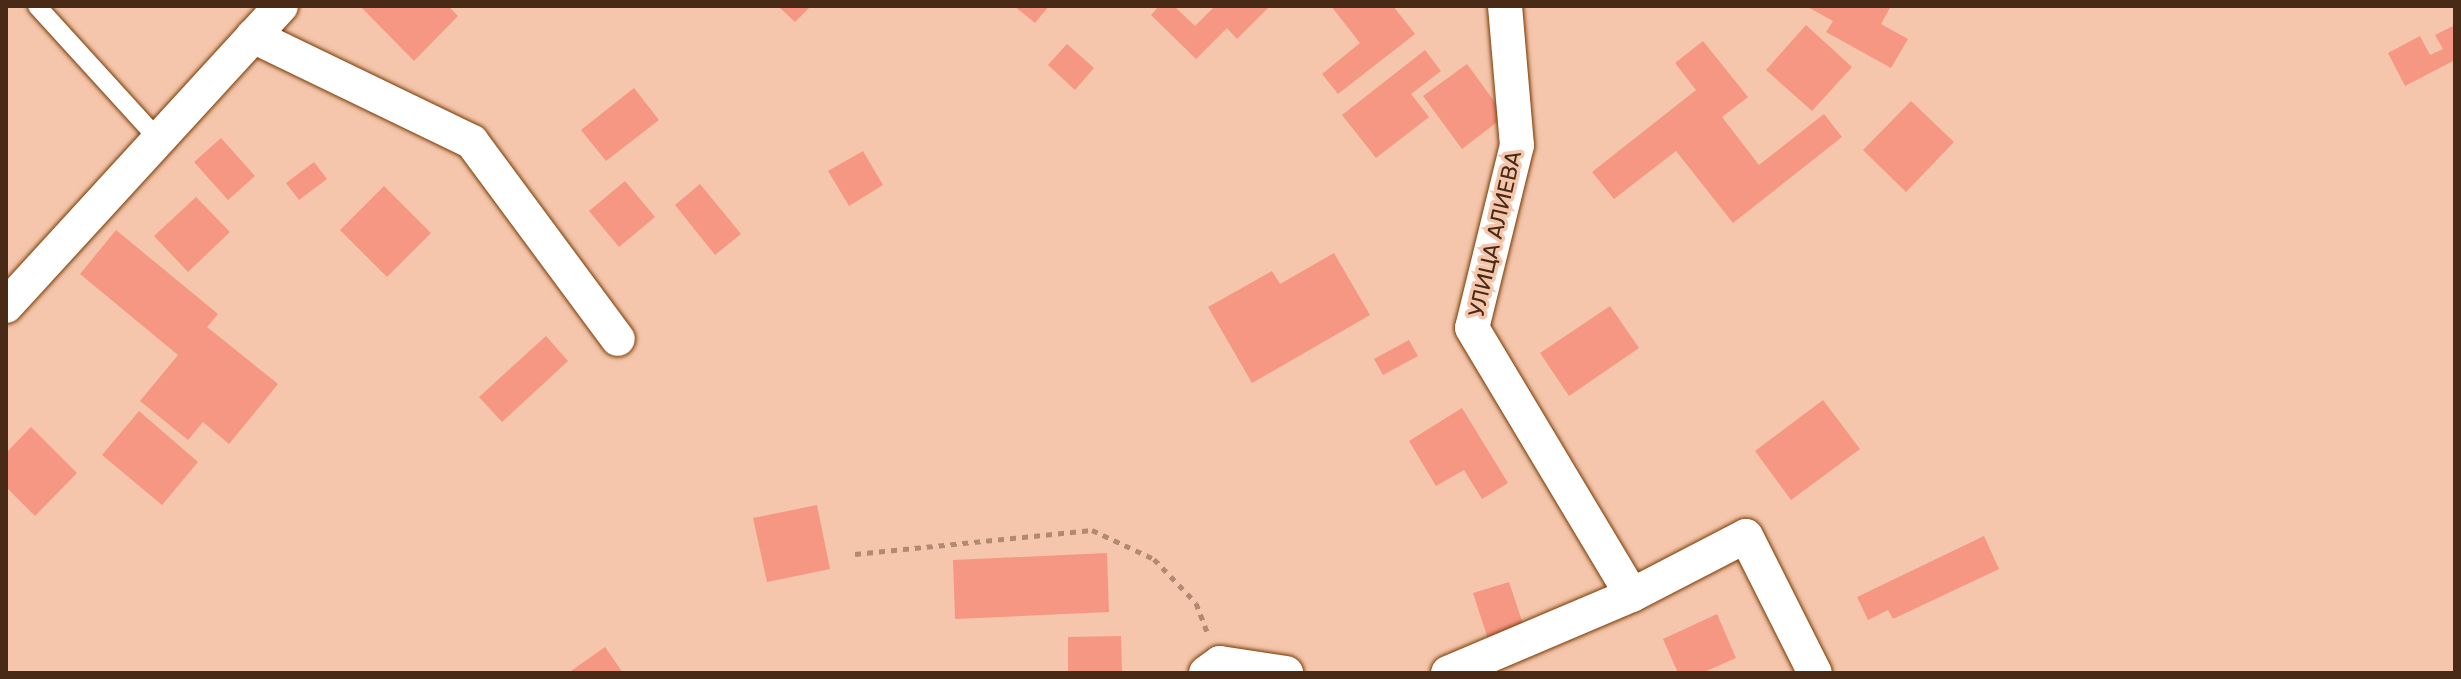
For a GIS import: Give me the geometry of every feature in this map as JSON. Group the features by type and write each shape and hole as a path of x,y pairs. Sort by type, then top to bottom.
{"street":[{"path":"6,306 281,6"},
{"name":"УЛИЦА АЛИЕВА","path":"1505,6 1517,145 1472,328 1632,595"},
{"path":"253,36 472,142 618,339"},
{"path":"1448,673 1632,595 1746,536 1815,673"},
{"path":"1213,668 1286,673"}],"lane":[{"path":"37,6 158,139"}],"path":[{"path":"855,554 1092,530 1154,559 1196,603 1213,668"}],"building":[{"path":"360,6 448,6 458,16 414,61"},
{"path":"778,6 811,6 795,22"},
{"path":"1014,6 1049,6 1035,23"},
{"path":"1159,6 1174,6 1195,26 1215,6 1270,6 1237,39 1227,28 1196,59 1151,15"},
{"path":"1331,6 1393,6 1415,34 1338,94 1322,74 1360,43"},
{"path":"1806,6 1891,6 1881,24 1908,39 1891,68 1826,32 1833,21"},
{"path":"1806,25 1852,67 1812,111 1766,70"},
{"path":"2455,25 2455,60 2405,86 2388,53 2420,36 2430,55 2443,49 2435,35"},
{"path":"1703,41 1748,97 1722,117 1759,165 1824,114 1842,137 1733,223 1676,151 1614,199 1592,172 1696,90 1675,63"},
{"path":"1067,44 1094,68 1075,90 1048,65"},
{"path":"1425,50 1441,71 1411,94 1429,117 1376,158 1342,115"},
{"path":"1467,64 1505,116 1462,149 1423,96"},
{"path":"634,88 659,120 606,161 581,130"},
{"path":"1911,101 1954,142 1906,192 1863,150"},
{"path":"221,138 255,176 228,200 194,162"},
{"path":"863,151 883,185 849,206 828,171"},
{"path":"314,162 327,179 299,200 286,183"},
{"path":"625,181 655,217 619,247 589,211"},
{"path":"700,184 741,234 715,255 675,205"},
{"path":"384,186 431,233 387,277 340,230"},
{"path":"196,197 230,232 188,272 154,236"},
{"path":"116,230 218,314 207,327 278,384 229,444 203,422 188,440 140,401 178,355 80,274"},
{"path":"1334,253 1370,315 1252,383 1208,307 1272,271 1280,284"},
{"path":"1610,306 1639,348 1569,396 1540,353"},
{"path":"546,336 568,361 502,422 479,397"},
{"path":"1409,340 1418,356 1383,375 1374,359"},
{"path":"1823,400 1860,449 1791,500 1755,451"},
{"path":"1462,408 1508,483 1482,499 1464,470 1436,486 1409,441"},
{"path":"139,411 198,462 162,505 102,455"},
{"path":"31,427 77,473 35,516 6,487 6,453"},
{"path":"817,505 830,569 767,582 753,518"},
{"path":"1984,536 1999,569 1893,619 1888,610 1868,620 1857,597"},
{"path":"1107,553 1109,612 955,619 953,560"},
{"path":"1509,582 1524,627 1488,639 1473,593"},
{"path":"1717,614 1736,658 1702,673 1678,673 1663,639"},
{"path":"1121,636 1122,673 1068,673 1068,637"},
{"path":"605,647 623,673 568,673"}]}
